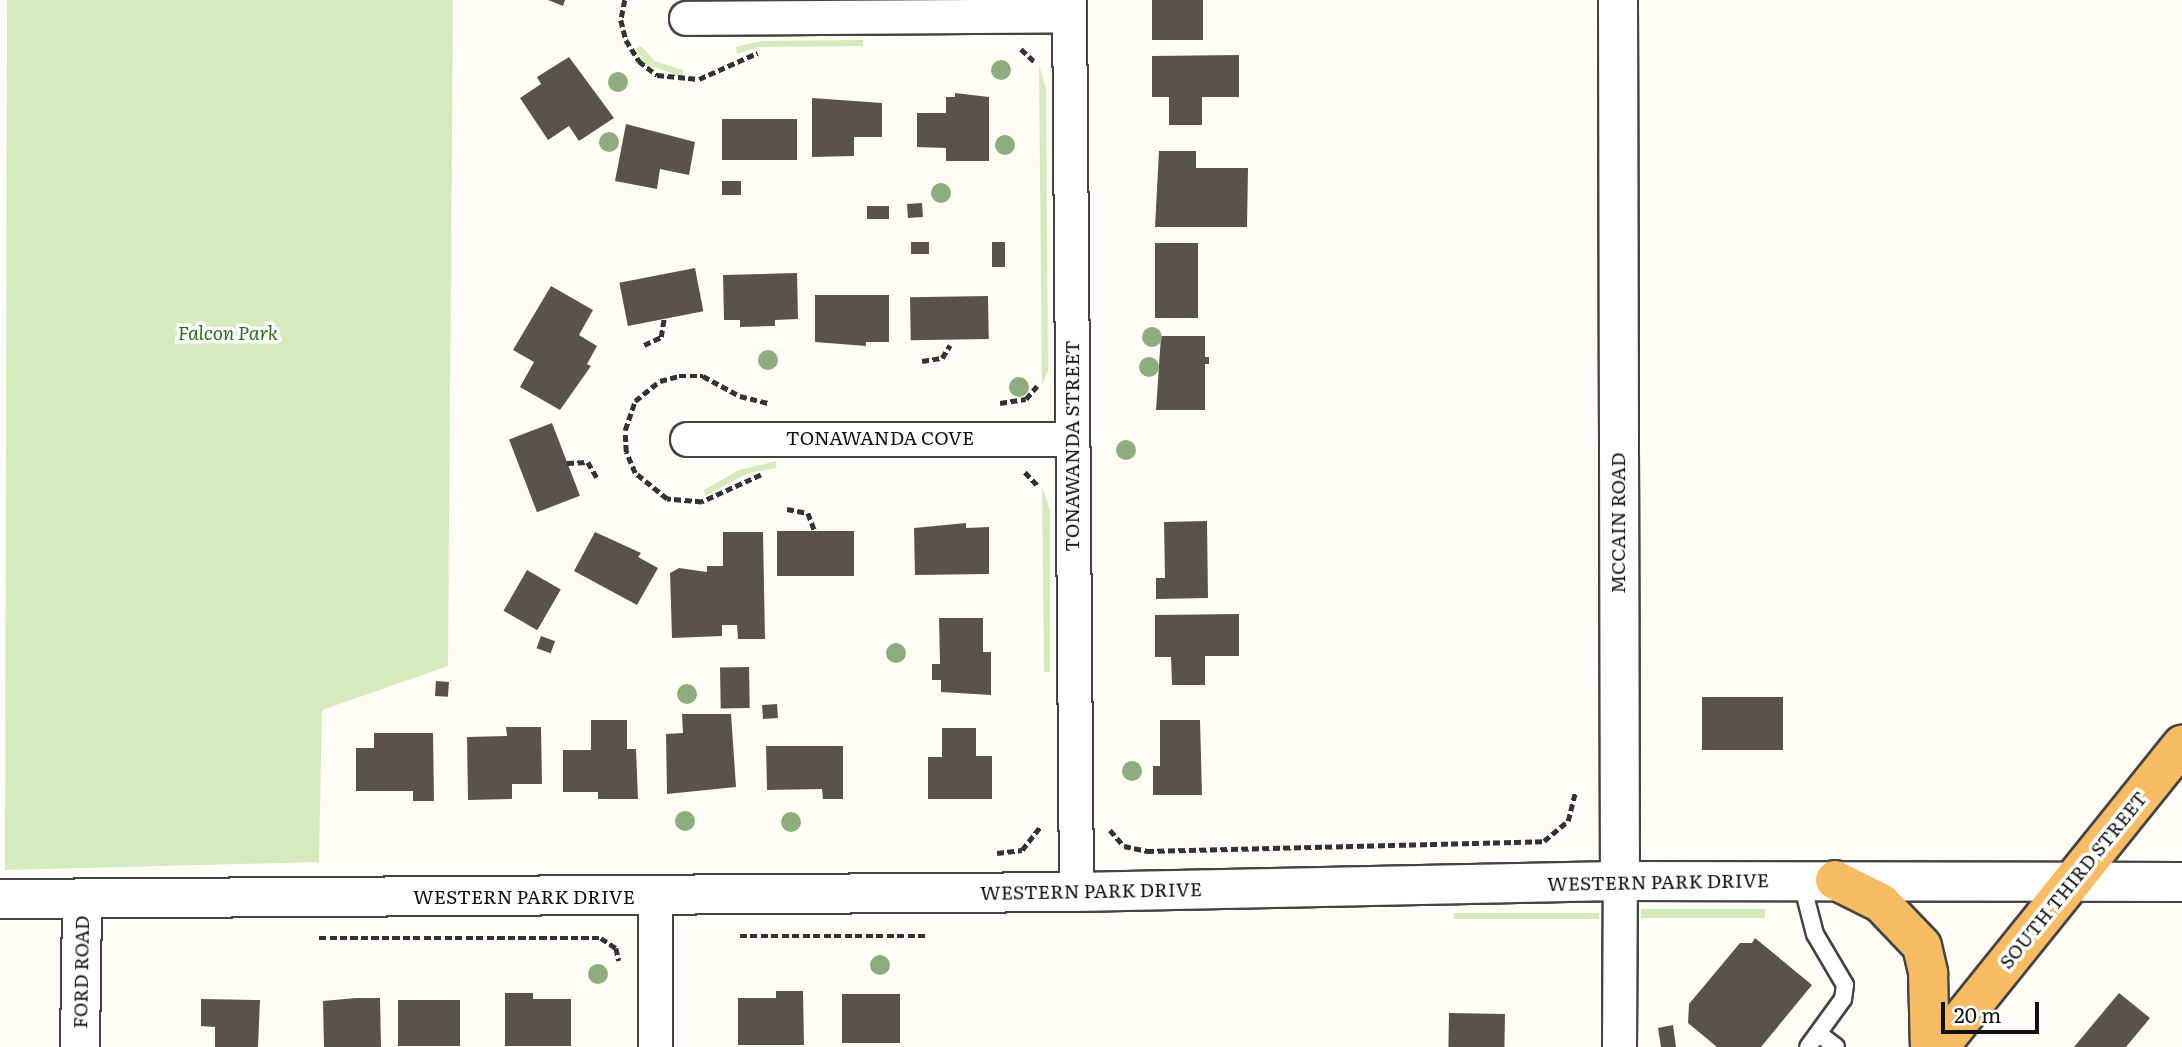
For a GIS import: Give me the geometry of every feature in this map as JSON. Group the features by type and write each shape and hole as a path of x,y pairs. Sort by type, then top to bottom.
{"highway":[{"name":"SOUTH THIRD STREET","path":"1939,1047 2182,745"},
{"path":"1818,880 1881,903 1922,946 1928,973 1930,1047"}],"street":[{"name":"MCCAIN ROAD","path":"1619,0 1619,1047"},
{"path":"686,18 1069,8"},
{"name":"TONAWANDA STREET","path":"1069,8 1076,892"},
{"name":"TONAWANDA COVE","path":"687,439 1072,439"},
{"name":"WESTERN PARK DRIVE","path":"0,898 1076,892 1620,881 1818,880 2070,884 2182,882"},
{"path":"655,896 655,1047"},
{"name":"FORD ROAD","path":"80,1047 82,898"}],"lane":[{"path":"1808,1047 1843,999 1845,979 1815,934 1818,880"},
{"path":"1819,1034 1836,1047"}],"path":[{"path":"625,0 621,20 626,40 639,61 657,75 699,79 745,57 768,51"},
{"path":"1014,48 1031,57 1036,71"},
{"path":"644,345 661,337 664,318"},
{"path":"922,361 942,358 950,345"},
{"path":"768,473 702,502 667,499 635,473 626,452 625,430 635,401 660,381 679,376 703,376 740,396 776,404"},
{"path":"996,403 1026,399 1037,379"},
{"path":"567,463 588,462 598,479"},
{"path":"1020,470 1039,486 1039,499"},
{"path":"787,509 808,513 815,531"},
{"path":"1109,821 1115,839 1133,850 1147,851 1522,842 1553,837 1568,821 1575,792"},
{"path":"997,853 1022,850 1039,831 1041,822"},
{"path":"740,936 928,936"},
{"path":"319,938 601,938 616,948 620,966"}],"green space":[{"name":"Falcon Park","path":"7,0 453,0 448,666 322,710 319,862 5,870"},
{"path":"863,40 863,46 759,47 737,54 736,47 761,41"},
{"path":"641,46 655,61 683,70 683,77 648,65 635,49"},
{"path":"1039,65 1046,88 1048,370 1042,385"},
{"path":"776,461 776,468 749,473 705,496 704,490 739,470"},
{"path":"1042,487 1050,510 1050,672 1044,672"},
{"path":"1641,909 1765,909 1765,918 1641,918"},
{"path":"1454,913 1599,913 1599,919 1454,919"}],"building":[{"path":"548,0 565,0 563,6"},
{"path":"1152,0 1203,0 1203,40 1152,40"},
{"path":"1239,55 1239,97 1202,97 1202,125 1169,125 1169,97 1152,97 1152,56"},
{"path":"569,57 614,118 579,141 569,126 548,140 520,98 541,84 537,77"},
{"path":"955,93 989,97 989,161 946,161 946,148 917,147 917,113 946,113 946,97 955,97"},
{"path":"812,98 882,103 882,137 854,137 854,156 812,157"},
{"path":"722,119 797,119 797,160 722,160"},
{"path":"626,124 695,142 689,175 660,169 657,189 615,181"},
{"path":"1159,151 1196,151 1196,168 1248,168 1247,227 1155,227"},
{"path":"722,181 741,181 741,195 722,195"},
{"path":"922,203 923,217 908,218 907,204"},
{"path":"867,206 889,206 889,219 867,219"},
{"path":"911,242 929,242 929,254 911,254"},
{"path":"992,242 1005,242 1005,267 992,267"},
{"path":"1155,243 1198,243 1198,318 1155,318"},
{"path":"695,268 703,311 628,326 619,283"},
{"path":"797,273 798,319 775,320 775,326 740,327 740,320 724,320 723,275"},
{"path":"551,286 593,310 579,335 597,346 587,364 591,366 560,410 520,387 534,362 513,350"},
{"path":"815,295 889,295 889,342 866,342 866,346 815,342"},
{"path":"988,296 989,339 911,340 910,297"},
{"path":"1161,336 1205,336 1205,357 1209,357 1209,364 1205,364 1205,410 1156,410"},
{"path":"552,423 580,496 537,512 509,439"},
{"path":"1207,521 1208,598 1156,599 1156,578 1165,578 1164,522"},
{"path":"966,523 966,528 989,527 989,574 915,575 914,528"},
{"path":"777,531 854,531 854,576 777,576"},
{"path":"595,532 641,553 638,557 658,568 637,605 574,571"},
{"path":"723,532 763,532 765,639 738,639 737,625 722,625 722,636 672,638 670,573 679,568 707,572 707,566 723,566"},
{"path":"527,570 561,590 537,630 504,611"},
{"path":"1239,614 1239,656 1205,656 1205,685 1172,685 1171,657 1155,657 1155,615"},
{"path":"939,618 983,618 983,652 991,652 991,695 941,692 941,680 932,680 932,664 940,664"},
{"path":"541,636 555,641 551,653 537,648"},
{"path":"749,667 750,708 721,708 720,668"},
{"path":"436,681 449,682 448,697 435,696"},
{"path":"1702,697 1783,697 1783,750 1702,750"},
{"path":"777,704 778,718 763,719 762,705"},
{"path":"682,714 731,714 736,787 667,794 666,734 683,733"},
{"path":"591,720 627,720 627,749 636,749 638,799 598,799 598,792 563,792 563,750 591,750"},
{"path":"1160,720 1200,720 1202,795 1153,795 1153,766 1160,766"},
{"path":"506,727 541,727 542,784 512,784 512,799 468,800 467,737 507,736"},
{"path":"942,728 976,728 976,756 992,756 992,799 928,799 928,757 942,757"},
{"path":"374,733 433,733 434,801 413,801 413,791 356,791 356,748 374,748"},
{"path":"766,746 843,746 843,799 823,799 822,789 767,790"},
{"path":"1755,938 1812,985 1761,1047 1717,1047 1688,1023 1689,1004 1740,943 1752,943"},
{"path":"776,991 803,991 804,1045 738,1045 738,998 776,998"},
{"path":"505,993 533,993 533,999 571,999 571,1046 505,1046"},
{"path":"2119,993 2150,1018 2126,1047 2074,1047"},
{"path":"842,994 900,994 900,1043 842,1043"},
{"path":"380,998 381,1047 324,1047 323,1001"},
{"path":"201,999 260,1000 258,1047 215,1047 215,1027 201,1026"},
{"path":"398,1000 460,1000 460,1046 398,1046"},
{"path":"1449,1013 1505,1014 1504,1047 1448,1047"},
{"path":"1673,1025 1676,1047 1661,1047 1658,1028"}]}
